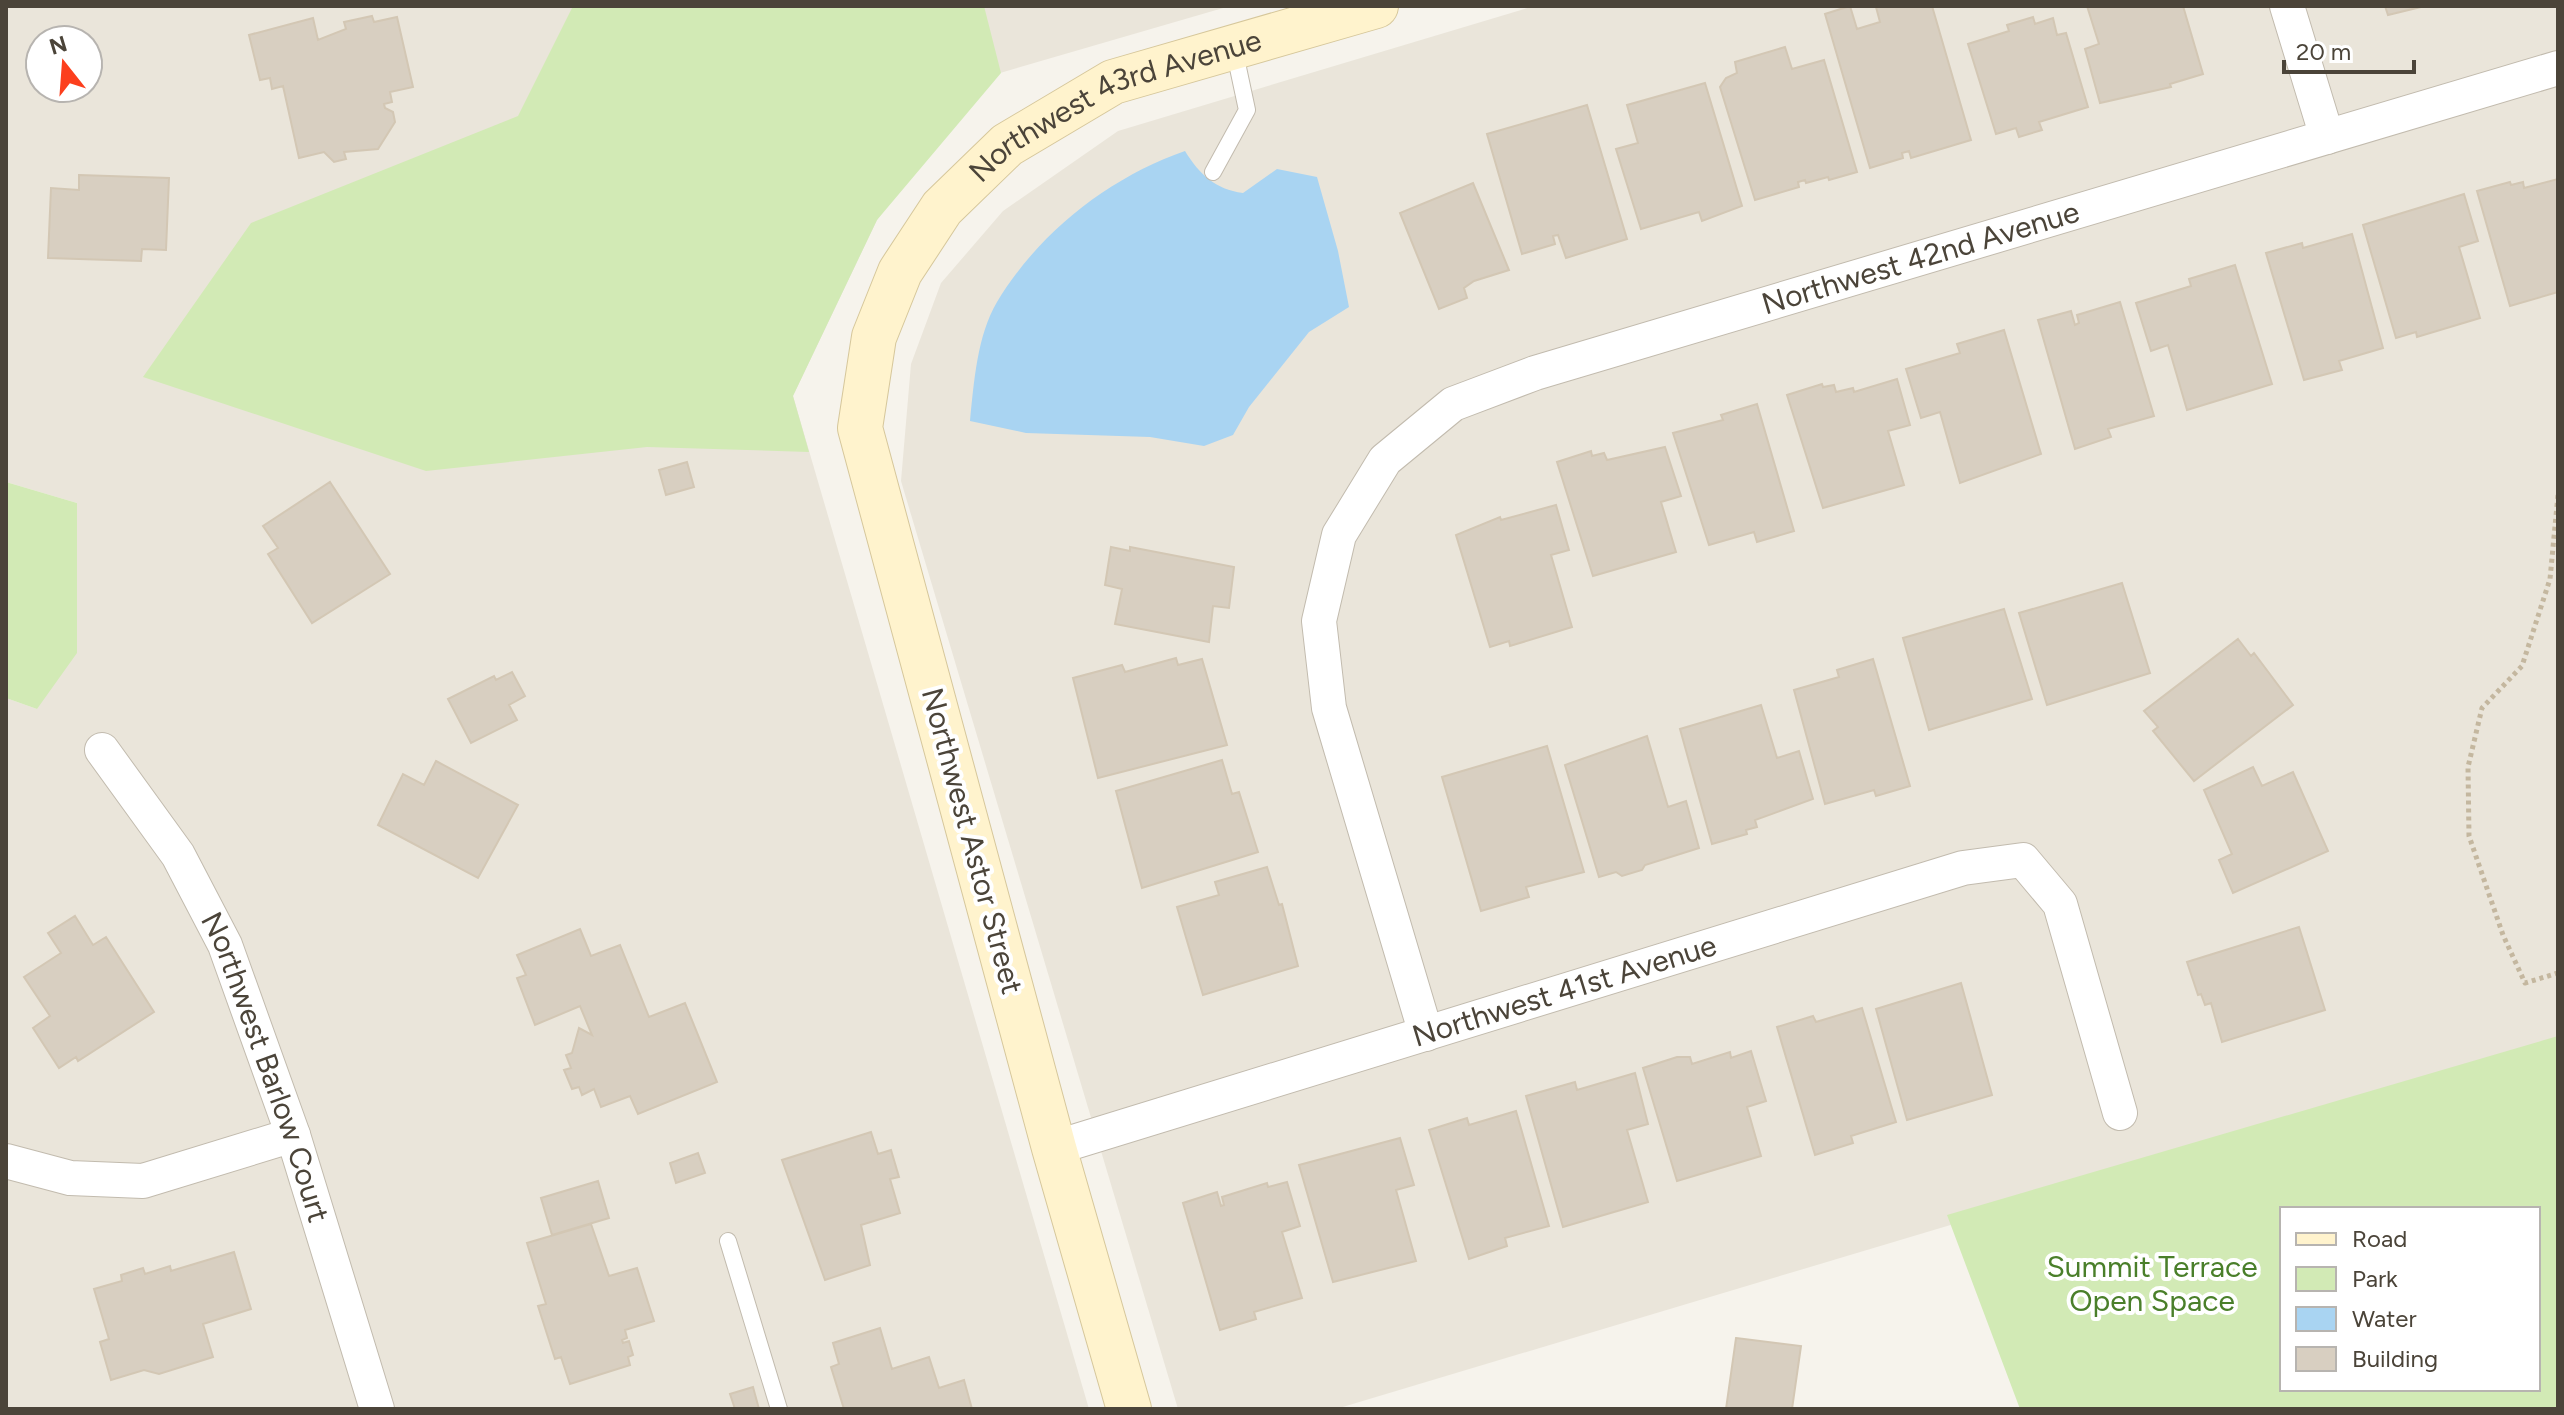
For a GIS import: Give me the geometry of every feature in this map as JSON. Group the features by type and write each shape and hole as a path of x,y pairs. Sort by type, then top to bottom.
{"street":[{"name":"Northwest 43rd Avenue","path":"900,272 942,208 1007,145 1113,82 1376,6"},
{"path":"2287,6 2327,137"},
{"name":"Northwest 42nd Avenue","path":"1426,1034 1329,708 1319,621 1339,535 1385,460 1453,404 1535,373 2558,68"},
{"name":"Northwest Astor Street","path":"900,272 874,337 860,428 1054,1148 1129,1409"},
{"name":"Northwest Barlow Court","path":"102,750 178,855 225,945 293,1135 377,1409"},
{"name":"Northwest 41st Avenue","path":"1054,1148 1963,868 2023,860 2060,904 2120,1113"},
{"path":"6,1161 70,1178 143,1181 293,1135"}],"lane":[{"path":"1213,172 1247,110 1234,47"},
{"path":"728,1241 779,1409"}],"path":[{"path":"2558,495 2550,579 2527,651 2522,666 2482,708 2468,767 2469,836 2503,935 2525,983 2558,973"}],"shaded area":[{"path":"6,6 1230,6 1000,73 935,139 877,220 793,396 1089,1409 6,1409 6,698 37,709 77,503 6,482"},
{"path":"1534,6 2558,6 2558,1043 1336,1409 1178,1409 901,481 911,364 941,283 1003,211 1118,131"}],"green space":[{"path":"573,6 984,6 1001,73 877,220 793,396 809,452 647,447 426,471 143,377 251,223 518,116"},
{"path":"6,482 77,503 77,653 37,709 6,698"},
{"name":"Summit Terrace Open Space","path":"2558,1036 2558,1409 2020,1409 1947,1215"}],"water":[{"path":"1185,151 1209,180 1243,193 1277,169 1317,177 1338,251 1349,307 1309,332 1249,407 1233,435 1204,446 1150,437 1026,433 970,421 985,329 997,302 1014,276 1055,230 1079,210 1130,176"}],"building":[{"path":"1850,6 1857,29 1880,22 1876,7 1932,6 1971,140 1911,158 1909,151 1902,153 1903,158 1870,168 1825,14"},
{"path":"2087,6 2183,6 2203,74 2170,84 2171,87 2100,103 2085,49 2099,44"},
{"path":"2385,6 2425,6 2388,15"},
{"path":"372,16 374,22 397,17 413,87 390,92 392,102 384,104 393,112 395,122 378,149 344,152 346,159 334,162 324,152 299,158 283,86 272,89 270,78 260,80 249,35 313,18 318,40 346,29 344,22"},
{"path":"2033,17 2035,24 2053,18 2057,35 2066,33 2088,107 2039,122 2042,130 2019,137 2016,128 1996,134 1968,44 2009,31 2007,25"},
{"path":"1785,47 1792,69 1824,60 1857,172 1829,180 1828,177 1806,183 1805,180 1798,182 1799,187 1755,200 1720,87 1726,78 1737,73 1735,62"},
{"path":"1705,83 1742,206 1702,221 1699,212 1641,229 1616,149 1638,143 1627,105"},
{"path":"1587,105 1627,239 1566,258 1558,235 1553,236 1555,244 1522,254 1487,134"},
{"path":"79,175 169,178 166,250 142,249 141,261 48,258 51,188 79,190"},
{"path":"2558,179 2558,292 2510,306 2477,191 2510,182 2511,185 2523,182 2524,188"},
{"path":"1473,183 1509,270 1474,281 1464,288 1467,298 1439,309 1400,213"},
{"path":"2464,194 2478,241 2459,247 2480,318 2417,337 2416,332 2396,338 2363,225"},
{"path":"2352,234 2383,348 2339,361 2342,370 2304,380 2266,253 2302,243 2303,248"},
{"path":"2235,265 2272,384 2187,410 2168,345 2151,351 2136,303 2191,286 2189,279"},
{"path":"2120,302 2154,416 2108,429 2111,437 2075,449 2038,320 2071,311 2075,325 2079,323 2077,315"},
{"path":"2004,330 2041,454 1960,483 1940,412 1921,418 1906,369 1960,353 1957,344"},
{"path":"1897,379 1910,425 1888,431 1904,485 1823,508 1787,395 1822,384 1823,387 1834,385 1836,392 1853,388 1854,392"},
{"path":"1757,404 1794,531 1757,542 1754,532 1709,545 1673,433 1723,420 1721,415"},
{"path":"1665,447 1681,496 1661,502 1676,552 1593,576 1557,462 1591,451 1592,456 1604,453 1607,460"},
{"path":"687,462 694,487 666,495 659,470"},
{"path":"330,482 390,574 312,623 268,554 278,548 263,526"},
{"path":"1556,505 1569,550 1551,555 1572,627 1510,646 1509,641 1490,647 1456,535 1500,517 1501,520"},
{"path":"1111,547 1130,551 1130,547 1234,567 1229,608 1213,606 1209,642 1115,624 1122,589 1105,585"},
{"path":"2122,583 2150,673 2047,705 2019,613"},
{"path":"2004,609 2032,699 1929,730 1903,638"},
{"path":"2238,639 2251,656 2254,653 2293,705 2194,781 2153,731 2158,727 2144,711"},
{"path":"1176,658 1178,665 1202,659 1227,745 1098,778 1073,678 1122,665 1125,672"},
{"path":"1873,659 1910,786 1876,796 1874,790 1825,804 1794,690 1839,677 1837,670"},
{"path":"512,672 525,696 509,705 517,720 471,743 448,699 494,676 496,680"},
{"path":"1761,705 1777,758 1799,751 1813,799 1755,820 1757,827 1746,830 1747,834 1712,844 1680,729"},
{"path":"1647,736 1668,807 1686,801 1699,848 1645,865 1642,870 1622,876 1616,872 1599,877 1565,765"},
{"path":"1547,746 1584,872 1526,887 1529,897 1481,911 1442,777"},
{"path":"1222,760 1232,794 1239,792 1258,852 1142,888 1116,791"},
{"path":"436,761 518,805 478,878 378,825 403,774 424,785"},
{"path":"2253,767 2262,786 2293,772 2328,851 2233,893 2219,860 2232,854 2204,790"},
{"path":"1267,867 1279,905 1282,904 1298,966 1203,995 1177,907 1219,895 1215,882"},
{"path":"75,916 93,945 106,937 154,1012 78,1061 76,1057 59,1068 33,1028 50,1016 24,977 61,953 48,933"},
{"path":"2299,927 2325,1010 2222,1042 2211,1003 2205,1005 2201,994 2198,995 2187,962"},
{"path":"580,929 591,956 620,945 649,1017 685,1003 717,1082 638,1114 630,1096 601,1107 594,1089 582,1095 579,1087 572,1089 564,1070 571,1068 566,1055 572,1053 579,1028 592,1035 580,1006 535,1025 517,978 526,975 517,955"},
{"path":"1961,983 1992,1095 1907,1120 1876,1009"},
{"path":"1862,1008 1896,1122 1851,1136 1853,1143 1815,1155 1777,1027 1813,1016 1816,1022"},
{"path":"1751,1051 1766,1101 1747,1107 1761,1156 1677,1181 1643,1068 1677,1057 1690,1057 1692,1064 1730,1052 1731,1058"},
{"path":"1635,1073 1648,1124 1627,1130 1648,1202 1563,1227 1526,1096 1575,1082 1577,1090"},
{"path":"1516,1111 1549,1226 1505,1238 1507,1246 1469,1259 1429,1130 1467,1118 1469,1125"},
{"path":"871,1132 878,1154 891,1150 899,1177 890,1179 900,1213 861,1225 870,1265 825,1280 782,1160"},
{"path":"1400,1138 1414,1185 1396,1190 1416,1261 1333,1282 1299,1165"},
{"path":"698,1153 705,1173 676,1183 670,1163"},
{"path":"598,1181 609,1218 552,1235 541,1198"},
{"path":"1287,1182 1300,1226 1282,1232 1302,1298 1254,1312 1256,1319 1220,1330 1183,1203 1217,1192 1221,1206 1224,1205 1222,1197 1267,1183 1268,1187"},
{"path":"591,1224 609,1276 637,1268 654,1321 625,1330 627,1338 622,1340 623,1343 629,1341 633,1355 628,1357 630,1365 570,1384 561,1357 555,1359 538,1306 546,1304 527,1243"},
{"path":"234,1252 251,1309 203,1324 213,1357 159,1374 144,1370 111,1380 100,1342 109,1339 94,1289 122,1281 121,1275 143,1268 145,1274 170,1266 171,1271"},
{"path":"880,1328 892,1369 929,1357 939,1388 964,1380 972,1409 844,1409 831,1367 839,1364 833,1343"},
{"path":"1736,1338 1801,1346 1792,1409 1726,1409"},
{"path":"753,1387 759,1409 735,1409 730,1394"}]}
